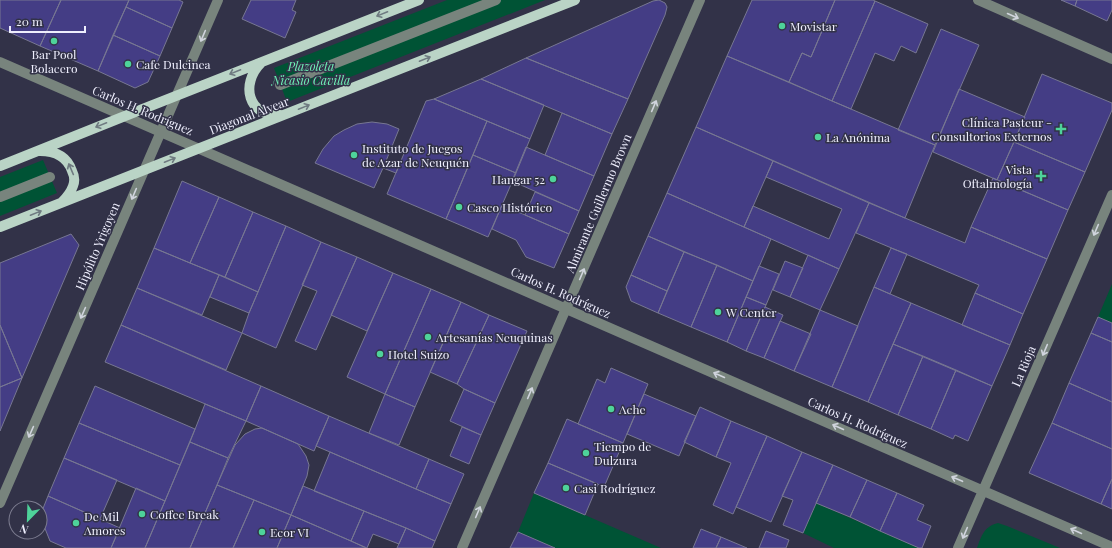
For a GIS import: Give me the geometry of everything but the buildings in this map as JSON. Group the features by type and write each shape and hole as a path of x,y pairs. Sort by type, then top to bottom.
{"main road":[{"path":"0,166 419,0"},
{"name":"Diagonal Alvear","path":"0,227 575,0"},
{"path":"263,62 256,68 251,77 249,83 250,96 254,104 263,112 274,116 284,115"},
{"path":"38,151 46,151 61,156 71,166 74,173 73,187 61,203"}],"street":[{"name":"Hipólito Yrigoyen","path":"0,503 218,0"},
{"path":"280,85 496,0"},
{"name":"Almirante Guillermo Brown","path":"462,548 700,0"},
{"path":"978,0 1112,59"},
{"name":"Carlos H. Rodríguez","path":"0,62 1112,546"},
{"path":"0,196 50,177"},
{"name":"La Rioja","path":"958,548 1112,195"}],"green space":[{"name":"Plazoleta Nicasio Cavilla","path":"447,0 545,0 287,102 274,68"},
{"path":"43,160 57,193 0,216 0,177"},
{"path":"1112,284 1112,323 1098,317"},
{"path":"534,493 661,548 555,548 518,532"},
{"path":"816,503 919,548 834,548 803,533"},
{"path":"998,523 1060,548 977,548 986,529 993,524"}],"place":[{"name":"Movistar","path":"782,26"},
{"name":"Bar Pool Bolacero","path":"54,41"},
{"name":"Cafe Dulcinea","path":"128,64"},
{"name":"Clínica Pasteur - Consultorios Externos","path":"1061,129"},
{"name":"La Anónima","path":"818,137"},
{"name":"Instituto de Juegos de Azar de Neuquén","path":"354,155"},
{"name":"Vista Oftalmología","path":"1041,176"},
{"name":"Hangar 52","path":"553,179"},
{"name":"Casco Histórico","path":"459,207"},
{"name":"W Center","path":"718,312"},
{"name":"Artesanías Neuquinas","path":"428,337"},
{"name":"Hotel Suizo","path":"380,354"},
{"name":"Ache","path":"611,409"},
{"name":"Tiempo de Dulzura","path":"586,453"},
{"name":"Casi Rodríguez","path":"566,488"},
{"name":"Coffee Break","path":"142,514"},
{"name":"De Mil Amores","path":"76,523"},
{"name":"Ecor VI","path":"262,532"}]}
